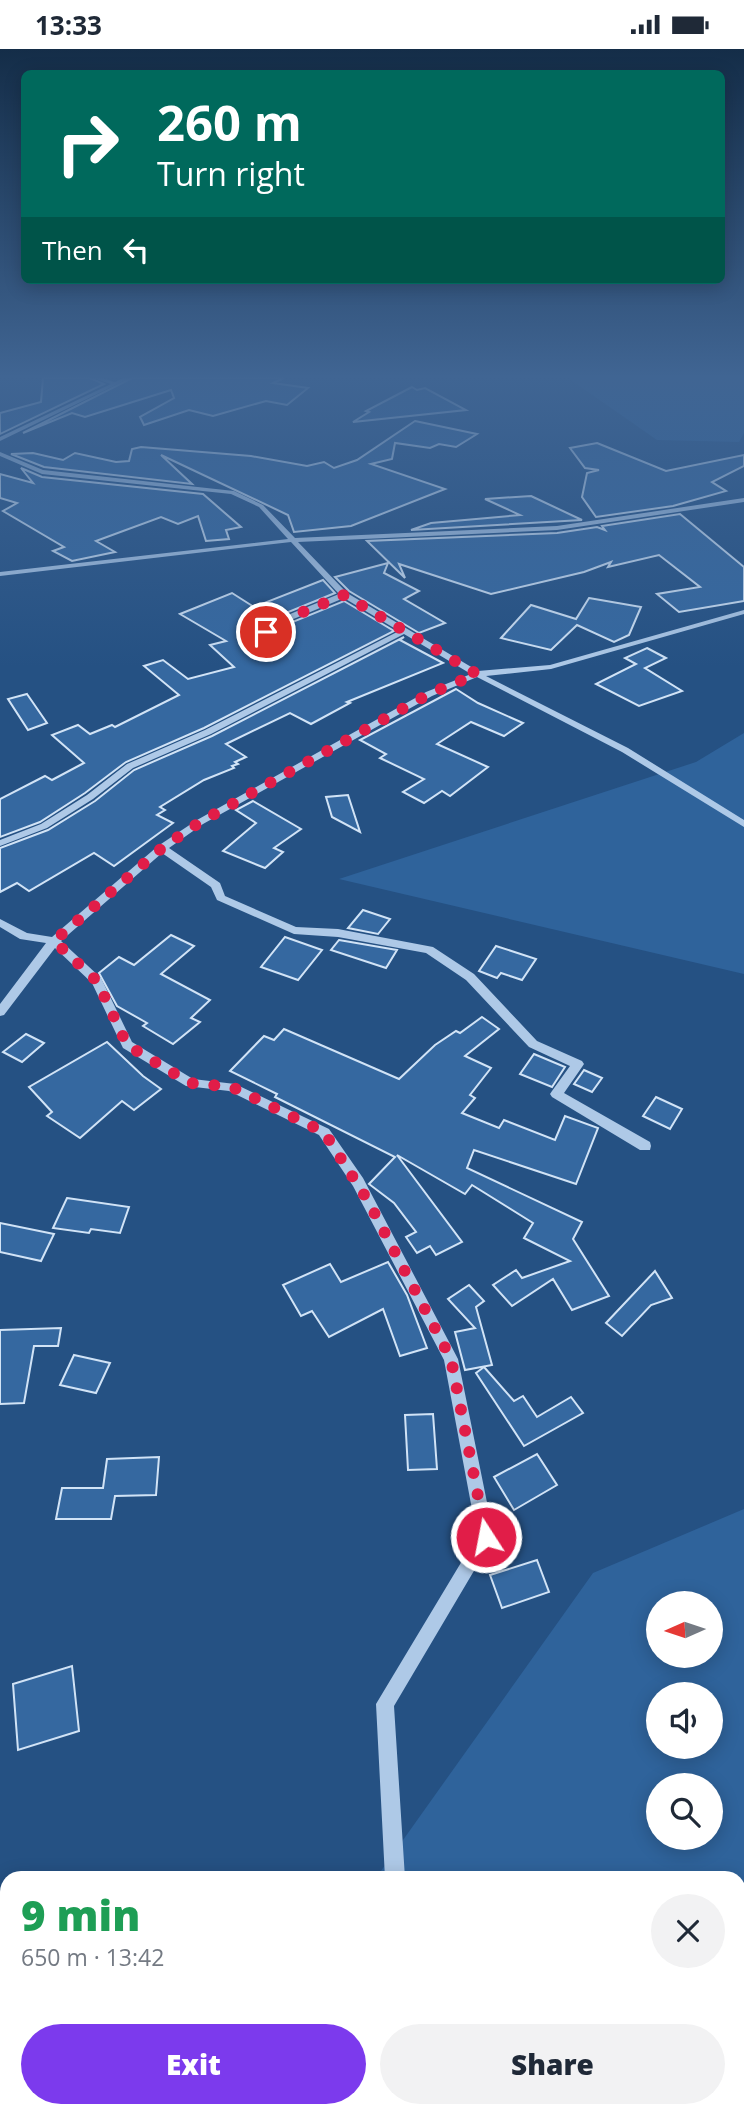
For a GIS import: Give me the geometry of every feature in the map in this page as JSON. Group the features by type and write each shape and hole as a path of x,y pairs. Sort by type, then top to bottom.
{"street":[{"path":"65,474 232,492 261,506 344,595 477,674 625,750 744,824"},
{"path":"0,574 293,540 557,529 744,500"},
{"path":"264,646 266,632 276,623 344,595"},
{"path":"0,1012 54,941 162,848 200,822 429,694 477,674 551,667 744,612"},
{"path":"0,843 44,826 90,797 130,766 208,732 404,631"},
{"path":"162,848 216,885 221,898 294,930 338,933 429,950 470,977 533,1044 578,1064 556,1094 645,1146"},
{"path":"0,922 24,936 54,941 97,981 127,1045 190,1083 232,1087 324,1132 370,1205 451,1359 486,1537 385,1704 395,1871"}],"shaded area":[{"path":"744,733 744,974 339,879 696,762"},
{"path":"744,1509 744,1871 381,1871 593,1573"}],"building":[{"path":"0,474 33,483 26,474 203,494 241,527 226,530 229,539 206,541 198,516 178,524 161,517 96,541 115,552 72,561 53,551 64,547 3,511 17,503 0,498"},
{"path":"109,474 182,474 192,484"},
{"path":"202,474 402,474 445,489 351,526 294,532 288,515"},
{"path":"587,474 727,474 712,482 726,491 673,506 596,517 582,497"},
{"path":"531,496 582,520 411,530 431,523 520,515 485,499"},
{"path":"680,514 744,567 744,601 679,612 657,594 700,587 659,555 608,567 611,562 584,572 491,594 399,564 405,578 367,541 557,533 597,527 605,530 602,526"},
{"path":"388,563 384,573 419,591 404,599 445,623 419,633 349,591 335,577"},
{"path":"323,580 335,593 271,619 259,632 259,650 269,650 272,634 280,627 344,601 394,631 204,728 126,762 40,822 0,837 0,799 45,776 52,780 84,763 52,735 78,725 90,734 112,725 115,727 179,695 144,666 163,660 188,679 234,667 210,645 226,641 180,614 232,593 254,607"},
{"path":"589,598 641,607 629,635 614,642 577,625 551,650 501,638 531,605 576,619"},
{"path":"404,637 400,640 443,663 347,702 350,703 311,724 290,713 226,744 246,757 235,762 238,764 232,766 234,768 204,780 160,807 165,810 157,815 173,823 114,866 94,853 29,891 17,883 0,892 0,848 48,830 95,801 134,770 212,736"},
{"path":"647,648 666,658 645,668 682,691 639,706 596,684 636,664 625,658"},
{"path":"456,689 478,703 523,723 504,736 471,722 437,744 488,767 450,796 442,791 424,803 403,792 424,779 380,758 386,754 360,740"},
{"path":"27,694 47,723 28,730 8,699"},
{"path":"348,795 360,832 332,817 326,797"},
{"path":"253,801 301,829 274,848 283,852 265,868 223,851 256,823 236,810"},
{"path":"363,910 390,919 378,934 348,928"},
{"path":"171,935 194,946 161,974 210,1000 191,1018 200,1022 173,1044 143,1026 147,1023 117,1006 99,973 119,957 134,965"},
{"path":"285,937 322,950 298,980 261,967"},
{"path":"339,940 397,950 386,968 331,950"},
{"path":"496,946 536,959 522,980 501,973 497,978 479,971"},
{"path":"482,1017 499,1029 465,1056 491,1068 470,1095 475,1098 462,1113 499,1128 504,1120 555,1140 565,1116 598,1128 576,1184 474,1150 467,1168 582,1222 573,1239 609,1296 572,1310 553,1279 512,1306 493,1285 516,1270 522,1278 570,1261 524,1238 533,1223 472,1185 465,1194 397,1155 462,1242 436,1255 430,1246 417,1253 406,1237 416,1232 394,1203 369,1184 395,1157 275,1097 277,1094 230,1071 264,1036 274,1040 284,1029 399,1079 435,1045 456,1031 460,1033"},
{"path":"26,1034 44,1043 22,1062 3,1052"},
{"path":"107,1042 161,1089 134,1110 122,1101 80,1138 47,1116 52,1112 29,1087"},
{"path":"534,1054 565,1067 552,1087 520,1074"},
{"path":"584,1070 602,1078 592,1092 574,1084"},
{"path":"656,1097 682,1109 670,1129 643,1116"},
{"path":"67,1198 129,1207 120,1233 91,1229 89,1233 53,1228"},
{"path":"0,1223 54,1234 41,1261 0,1252"},
{"path":"388,1262 407,1295 427,1348 400,1356 383,1309 329,1337 312,1311 301,1316 283,1285 330,1264 341,1282"},
{"path":"655,1271 672,1298 651,1305 622,1336 606,1323"},
{"path":"469,1285 484,1301 476,1307 492,1365 465,1370 455,1332 475,1328 448,1299"},
{"path":"61,1328 58,1346 34,1346 24,1403 0,1404 0,1330"},
{"path":"74,1355 110,1363 96,1393 60,1385"},
{"path":"484,1367 514,1401 523,1396 537,1417 571,1397 583,1413 524,1446 476,1373"},
{"path":"433,1414 437,1469 408,1470 405,1415"},
{"path":"537,1454 557,1485 514,1510 494,1477"},
{"path":"159,1457 156,1495 115,1496 111,1519 56,1519 62,1488 103,1488 107,1459"},
{"path":"537,1560 549,1592 502,1608 490,1575"},
{"path":"72,1666 79,1731 18,1750 13,1684"}],"route":[{"path":"266,632 276,623 344,595 477,674 429,694 200,822 162,848 54,941 97,981 109,1013 127,1045 190,1083 232,1087 324,1132 358,1182 451,1359 486,1537"}]}
